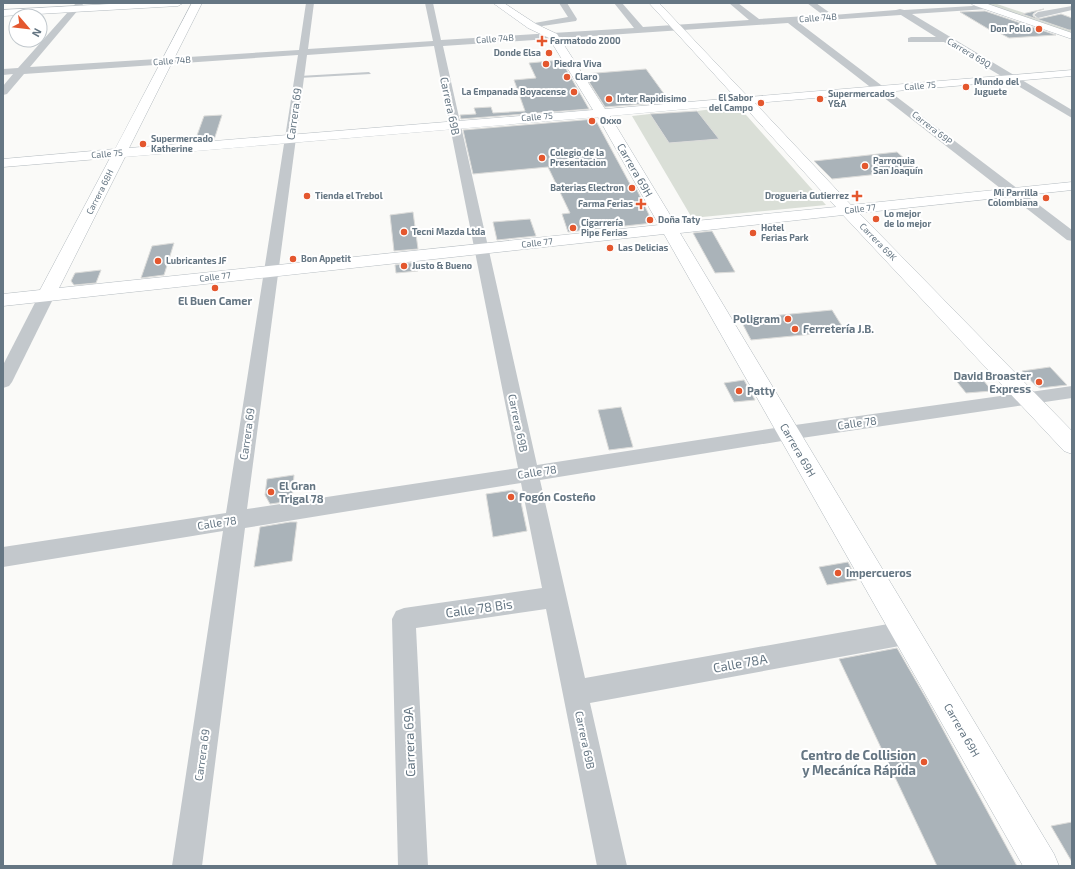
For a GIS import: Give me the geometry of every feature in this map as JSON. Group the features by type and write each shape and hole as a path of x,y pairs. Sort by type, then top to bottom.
{"street":[{"path":"3,13 77,6 178,3"},
{"name":"Carrera 68H","path":"3,382 197,3"},
{"name":"Carrera 69","path":"187,866 310,3"},
{"name":"Carrera 69B","path":"428,3 612,866"},
{"path":"498,3 532,26 550,29 573,19 563,3"},
{"path":"618,3 640,30"},
{"name":"Carrera 69K","path":"654,3 747,100 848,210 1072,445"},
{"path":"733,3 756,22"},
{"path":"810,3 831,17"},
{"name":"Carrera 69Q","path":"886,3 1072,115"},
{"path":"976,3 1072,37"},
{"path":"1000,3 1072,27"},
{"path":"3,92 77,6"},
{"name":"Calle 74B","path":"3,72 437,43 550,29 640,30 987,7"},
{"path":"1038,15 1072,8"},
{"name":"Carrera 69P","path":"790,20 882,89 1072,237"},
{"name":"Carrera 69H","path":"550,29 670,229 1042,866"},
{"path":"911,40 946,39"},
{"name":"Calle 75","path":"3,163 1072,73"},
{"name":"Calle 77","path":"3,300 1072,186"},
{"name":"Calle 78","path":"3,557 788,433 1072,392"},
{"name":"Calle 78 Bis","path":"404,619 554,597"},
{"name":"Carrera 69A","path":"404,619 414,866"},
{"name":"Calle 78A","path":"575,693 905,633"}],"lane":[{"path":"299,77 369,73"}],"shaded area":[{"path":"980,3 994,3 1072,29 1072,34"},
{"path":"737,106 826,205 692,218 632,116 650,114 669,143 718,139 697,111"}],"building":[{"path":"1044,9 1037,11 1033,14 1033,16 1038,19 1061,14 1072,18 1072,30 1022,14"},
{"path":"985,11 1056,35 1009,38 994,30 990,30 960,12"},
{"path":"561,60 589,109 461,119 460,115 476,114 474,108 491,107 493,113 525,111 514,80 536,78 529,63"},
{"path":"646,69 670,102 605,107 584,74"},
{"path":"697,111 719,139 669,143 650,114"},
{"path":"222,115 214,140 195,141 204,116"},
{"path":"595,119 630,184 634,184 653,223 568,232 562,214 570,213 548,167 473,174 463,130"},
{"name":"Parroquia San Joaquín","path":"897,152 917,170 832,179 814,161"},
{"name":"Tecni Mazda Ltda","path":"413,212 418,249 394,251 390,215"},
{"path":"530,219 536,236 497,240 493,222"},
{"path":"712,231 735,272 715,273 693,233"},
{"name":"Lubricantes JF","path":"174,243 164,275 141,278 152,246"},
{"path":"417,262 418,271 396,273 395,265"},
{"path":"101,270 96,283 74,285 71,281 75,273"},
{"path":"832,310 845,331 751,340 740,319"},
{"path":"1050,367 1067,385 1040,388 1035,385 1022,371"},
{"path":"979,375 992,391 966,393 954,378"},
{"name":"Patty","path":"744,380 755,400 734,402 724,383"},
{"path":"621,407 633,447 609,450 598,410"},
{"path":"294,475 292,501 270,504 265,495 267,479"},
{"path":"513,490 519,493 527,531 493,537 486,494"},
{"path":"297,522 292,561 254,567 260,527"},
{"name":"Impercueros","path":"848,562 857,580 827,585 819,567"},
{"name":"Centro de Collision y Mecáníca Rápída","path":"897,648 927,700 1017,866 937,866 839,659"},
{"path":"1072,822 1072,862 1051,826"}],"place":[{"name":"Don Pollo","path":"1039,29"},
{"name":"Farmatodo 2000","path":"542,41"},
{"name":"Donde Elsa","path":"549,53"},
{"name":"Piedra Viva","path":"546,64"},
{"name":"Claro","path":"567,77"},
{"name":"Mundo del Juguete","path":"966,87"},
{"name":"La Empanada Boyacense","path":"574,92"},
{"name":"Inter Rapidisimo","path":"609,99"},
{"name":"Supermercados Y&A","path":"820,99"},
{"name":"El Sabor del Campo","path":"761,103"},
{"name":"Oxxo","path":"592,121"},
{"name":"Supermercado Katherine","path":"143,144"},
{"name":"Colegio de la Presentacion","path":"542,158"},
{"name":"Parroquia San Joaquín","path":"865,166"},
{"name":"Baterias Electron","path":"632,188"},
{"name":"Tienda el Trebol","path":"307,196"},
{"name":"Drogueria Gutierrez","path":"857,196"},
{"name":"Mi Parrilla Colombiana","path":"1046,198"},
{"name":"Farma Ferias","path":"641,204"},
{"name":"Lo mejor de lo mejor","path":"876,219"},
{"name":"Doña Taty","path":"650,220"},
{"name":"Cigarrería Pipe Ferias","path":"573,228"},
{"name":"Tecni Mazda Ltda","path":"404,232"},
{"name":"Hotel Ferias Park","path":"753,233"},
{"name":"Las Delicias","path":"610,248"},
{"name":"Bon Appetit","path":"293,259"},
{"name":"Lubricantes JF","path":"158,261"},
{"name":"Justo & Bueno","path":"404,266"},
{"name":"El Buen Camer","path":"215,288"},
{"name":"Poligram","path":"788,319"},
{"name":"Ferretería J.B.","path":"795,329"},
{"name":"David Broaster Express","path":"1039,382"},
{"name":"Patty","path":"739,391"},
{"name":"El Gran Trigal 78","path":"271,492"},
{"name":"Fogón Costeño","path":"511,497"},
{"name":"Impercueros","path":"838,573"},
{"name":"Centro de Collision y Mecáníca Rápída","path":"924,762"}]}
